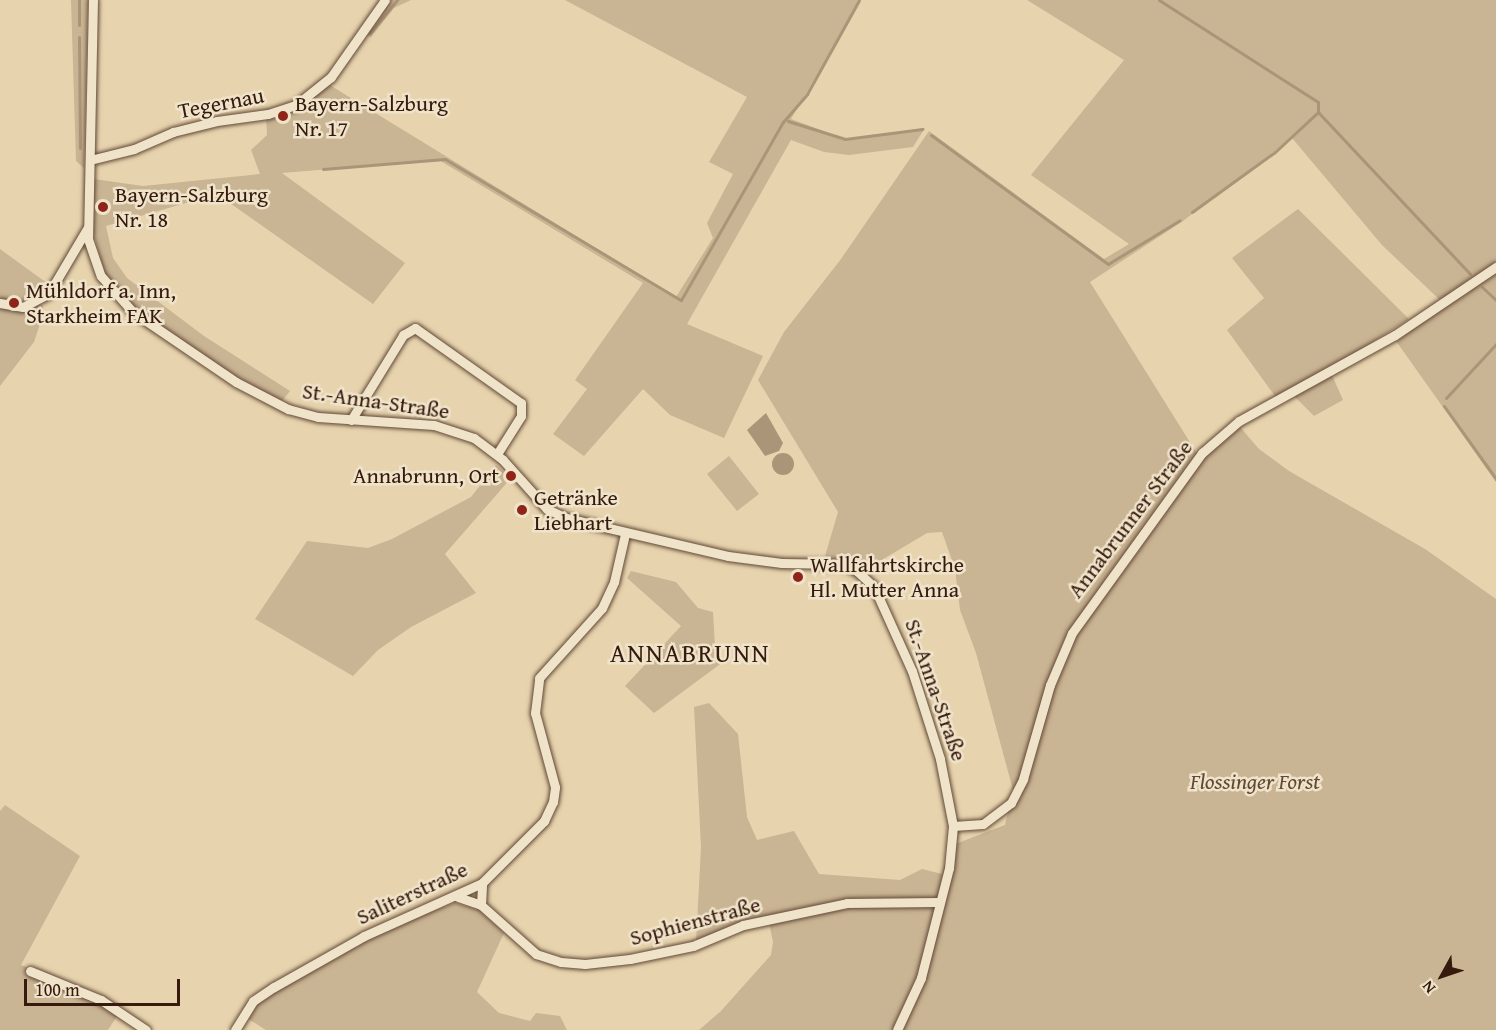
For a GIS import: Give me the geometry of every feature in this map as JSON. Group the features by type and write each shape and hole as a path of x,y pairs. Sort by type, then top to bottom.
{"street":[{"path":"0,303 23,307 49,293 88,227 93,0"},
{"name":"Tegernau","path":"90,160 134,149 173,132 268,114 296,105 331,77 385,0"},
{"name":"St.-Anna-Straße","path":"88,227 96,268 118,299 260,396 318,417 434,425 474,438 497,454 547,508 578,523 774,562 833,562 863,575 886,607 912,671 940,759 953,826 949,868 938,902 921,978 897,1030"},
{"name":"Annabrunner Straße","path":"953,826 983,824 1011,802 1023,779 1050,685 1072,633 1203,453 1239,421 1395,335 1496,267"},
{"path":"351,420 404,335 415,328 521,403 521,416 497,454"},
{"name":"Saliterstraße","path":"235,1030 253,1001 274,987 364,936 458,897 482,883 527,840 550,811 555,787 538,730 535,702 539,678 602,608 614,582 625,534"},
{"path":"481,905 482,883"},
{"name":"Sophienstraße","path":"458,897 481,905 536,954 561,962 585,964 630,959 693,946 743,926 847,903 938,902"},
{"path":"30,971 100,1000 146,1030"}],"green space":[{"path":"71,0 88,0 84,168 76,161"},
{"path":"389,0 411,0 394,8 371,37 364,35"},
{"path":"565,0 861,0 791,119 845,139 925,128 913,147 849,155 824,152 791,140 687,324 763,356 724,438 670,415 643,389 584,456 553,434 587,389 575,380 643,283 439,160 282,173 405,263 373,304 227,201 186,203 106,226 113,258 127,278 204,336 290,391 282,401 235,378 137,310 105,275 93,231 94,179 143,186 260,174 251,150 267,135 266,118 306,103 328,84 676,297 713,238 707,223 733,174 709,162 747,97"},
{"name":"Flossinger Forst","path":"1027,0 1496,0 1496,262 1441,301 1382,245 1292,138 1183,221 1090,282 1201,460 1240,427 1259,449 1289,471 1425,549 1496,599 1496,1030 699,1030 721,1011 771,955 773,942 768,918 696,942 701,847 694,707 709,703 738,734 747,817 757,840 794,831 819,874 900,880 922,869 942,874 950,846 1005,825 1013,790 976,653 960,610 955,569 942,532 927,533 865,570 825,556 838,512 758,380 784,332 841,259 929,131 1104,259 1129,244 1031,175 1124,60"},
{"path":"1298,209 1409,319 1334,366 1332,375 1343,400 1314,416 1294,396 1275,396 1227,330 1264,298 1232,258"},
{"path":"0,249 51,286 29,301 0,299"},
{"path":"1496,272 1496,482 1396,341"},
{"path":"39,304 43,306 42,318 34,342 0,386 0,308 18,312"},
{"path":"729,456 759,494 737,511 707,474"},
{"path":"496,465 511,478 445,554 476,593 411,627 378,650 353,676 255,619 307,541 368,548 392,539 471,497"},
{"path":"631,571 676,582 698,608 713,612 715,647 723,662 654,713 625,686 681,626 627,578"},
{"path":"5,805 80,856 21,965 78,989 119,1013 108,1030 0,1030 0,811"},
{"path":"455,903 479,910 504,933 477,992 499,1013 530,1021 536,1013 560,1016 567,1030 266,1030 245,1017 257,1001 374,934"}],"shaded area":[{"path":"766,413 783,443 779,451 765,456 747,430"},
{"path":"783,453 791,456 794,464 791,472 783,475 775,472 772,464 775,456"}],"waterway":[{"path":"79,0 79,25"},
{"path":"370,33 397,0"},
{"path":"323,169 445,159 681,300 783,122 807,94 859,0"},
{"path":"1159,0 1318,102 1318,112 1470,274"},
{"path":"79,37 80,148"},
{"path":"1192,212 1275,152 1318,112"},
{"path":"788,121 845,139 922,129"},
{"path":"931,135 1108,264 1180,220"},
{"path":"1482,287 1496,300"},
{"path":"1446,398 1496,344"},
{"path":"1444,406 1496,479"}],"place":[{"name":"Bayern-Salzburg Nr. 17","path":"283,116"},
{"name":"Bayern-Salzburg Nr. 18","path":"103,207"},
{"name":"Mühldorf a. Inn, Starkheim FAK","path":"14,303"},
{"name":"Annabrunn, Ort","path":"511,476"},
{"name":"Getränke Liebhart","path":"522,510"},
{"name":"Wallfahrtskirche Hl. Mutter Anna","path":"798,577"}],"district":[{"name":"ANNABRUNN","path":"690,653"}]}
